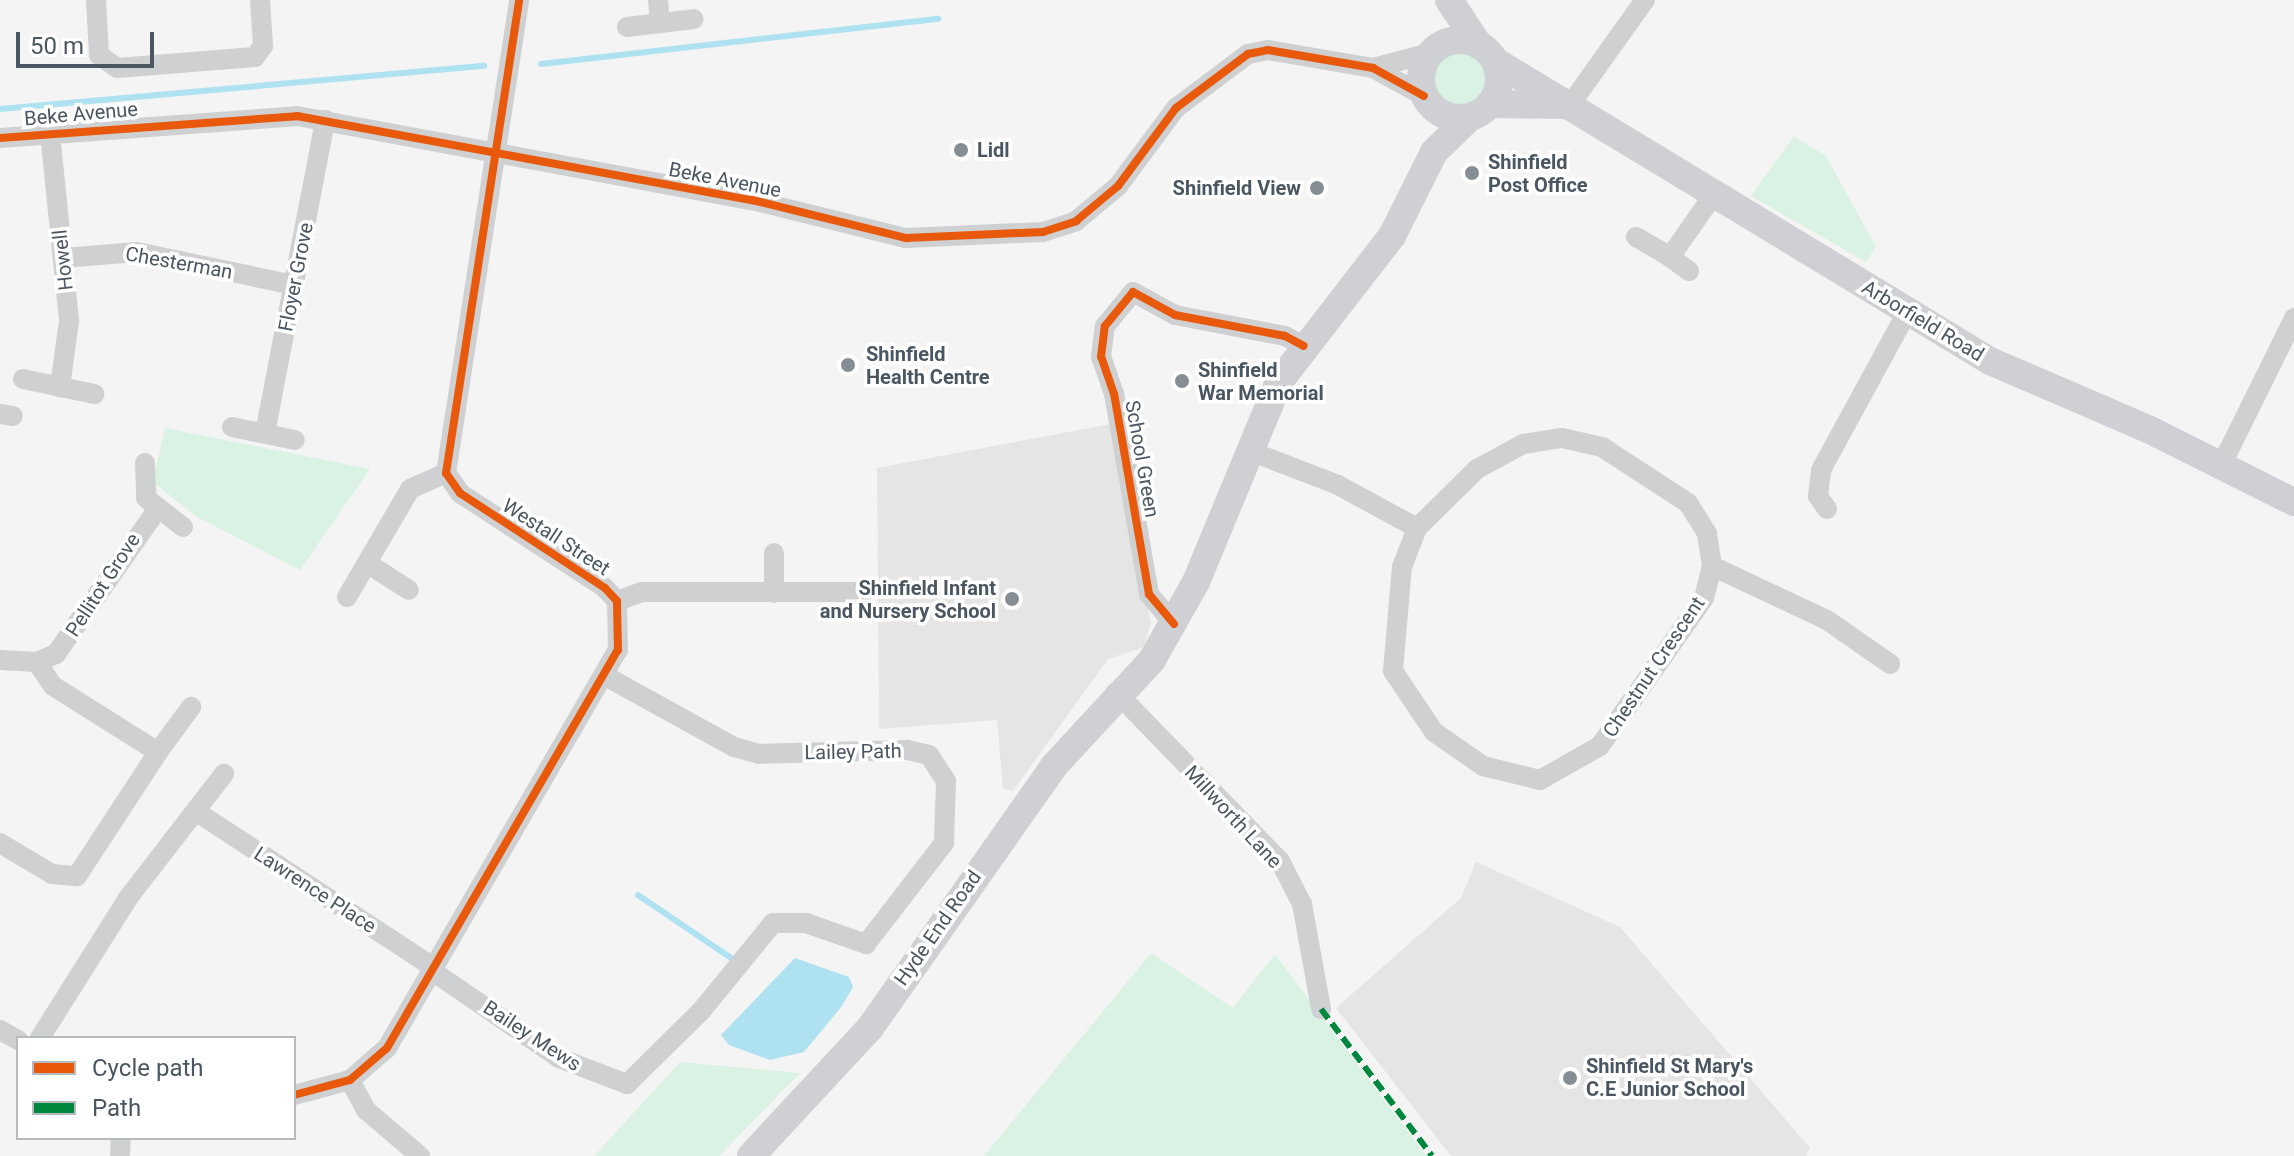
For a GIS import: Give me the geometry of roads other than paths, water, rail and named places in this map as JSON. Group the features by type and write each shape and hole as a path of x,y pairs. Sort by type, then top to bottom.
{"main road":[{"path":"1434,152 1421,70 1432,50 1447,0"},
{"path":"1116,692 1152,660 1174,624 1247,450 1304,346 1392,236 1434,152 1480,111 1499,83 1487,53 1447,0"},
{"path":"1432,50 1464,39 1487,53"},
{"name":"Arborfield Road","path":"1487,53 1712,197 2037,385 2222,464 2294,502"},
{"path":"1428,102 1442,115 1570,105"},
{"name":"Hyde End Road","path":"751,1156 870,1028 1011,823 1116,692"}],"street":[{"path":"96,0 99,55 117,68 255,57 263,46 260,0"},
{"path":"347,597 370,565 377,542 410,489 446,473 519,0"},
{"path":"658,0 660,23"},
{"path":"1570,105 1645,0"},
{"path":"627,27 694,19"},
{"name":"Beke Avenue","path":"0,138 270,114 325,120 493,154 740,197 906,238 1043,232 1097,209 1176,108 1248,54 1268,50 1373,68"},
{"path":"1373,68 1432,50"},
{"path":"1373,68 1428,102"},
{"name":"Floyer Grove","path":"265,433 325,120"},
{"name":"Howell","path":"50,133 69,321 60,387"},
{"path":"1670,257 1712,197"},
{"path":"1636,237 1689,271"},
{"name":"Chesterman","path":"64,258 137,252 294,285"},
{"name":"School Green","path":"1174,624 1149,594 1114,394 1101,357 1105,326 1133,292 1175,315 1285,336 1304,346"},
{"path":"1827,509 1818,496 1821,470 1907,312"},
{"path":"2222,464 2294,318"},
{"path":"23,379 94,394"},
{"path":"232,427 295,440"},
{"name":"Chestnut Crescent","path":"1562,438 1602,447 1688,503 1707,534 1712,566 1704,598 1600,746 1540,780 1483,766 1434,732 1393,671 1402,567 1417,528 1477,469 1523,444 1562,438"},
{"path":"1247,450 1338,485 1417,528"},
{"path":"145,463 146,498 157,510 183,527"},
{"name":"Westall Street","path":"296,1094 350,1080 387,1048 607,677 622,626 617,601 460,493 446,473"},
{"name":"Pellitot Grove","path":"37,662 61,648 157,510"},
{"path":"774,553 774,593"},
{"path":"370,565 409,590"},
{"path":"1712,566 1827,620 1890,664"},
{"name":"Westall Street","path":"617,601 642,592 865,592"},
{"path":"0,660 37,662 53,686 158,752"},
{"name":"Lailey Path","path":"607,677 734,747 759,754 907,750 929,755 946,781 944,843 866,944 792,920 763,932"},
{"name":"Millworth Lane","path":"1116,692 1280,861 1302,904 1321,1009"},
{"path":"0,843 52,874 77,876 191,707"},
{"path":"41,1036 128,898 224,774"},
{"name":"Lawrence Place","path":"197,812 432,968"},
{"name":"Bailey Mews","path":"432,968 559,1058 627,1084 702,1010 763,932"},
{"path":"350,1080 366,1110 420,1156"}],"water":[{"path":"795,958 849,977 853,987 842,1006 804,1052 770,1060 729,1045 721,1035"}],"waterway":[{"path":"541,64 938,19"},
{"path":"0,109 484,66"},
{"path":"638,895 731,958"}],"place":[{"name":"Lidl","path":"961,150"},
{"name":"Shinfield Post Office","path":"1472,173"},
{"name":"Shinfield View","path":"1317,188"},
{"name":"Shinfield Health Centre","path":"848,365"},
{"name":"Shinfield War Memorial","path":"1182,381"},
{"name":"Shinfield Infant and Nursery School","path":"1012,599"},
{"name":"Shinfield St Mary's C.E Junior School","path":"1570,1078"}]}
